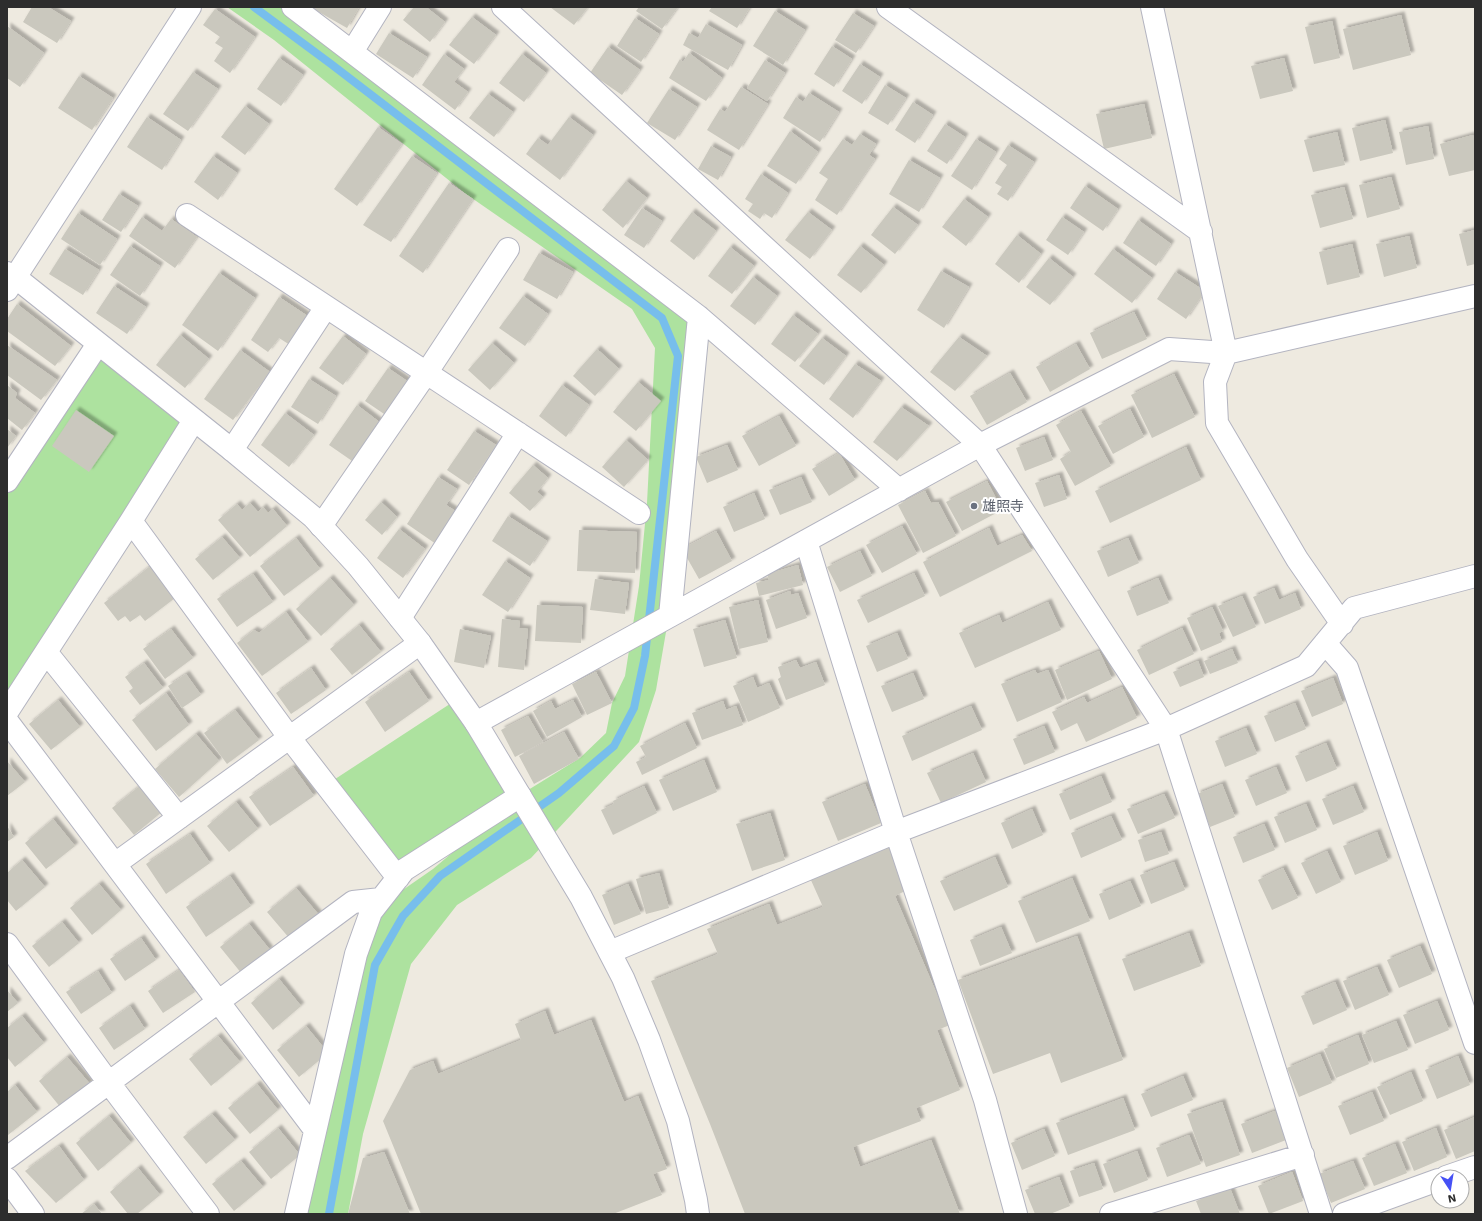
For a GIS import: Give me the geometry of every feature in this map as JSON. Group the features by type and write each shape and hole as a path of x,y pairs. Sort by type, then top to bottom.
{"street":[{"path":"190,7 10,280 98,344 232,450 313,517 358,566 420,643 476,723 581,897 623,978 649,1040 678,1121 698,1214"},
{"path":"293,7 699,316 900,490"},
{"path":"352,52 380,7"},
{"path":"503,7 980,446 1166,729 1321,1214"},
{"path":"888,7 1201,232"},
{"path":"1152,7 1226,353 1215,382 1217,423 1297,559 1342,624"},
{"path":"187,214 638,513"},
{"path":"321,526 427,372 508,249"},
{"path":"476,723 980,446 1169,349 1226,353 1475,296"},
{"path":"232,450 326,307"},
{"path":"670,616 699,316"},
{"path":"7,480 98,344"},
{"path":"7,712 131,522 191,425 196,422"},
{"path":"400,618 518,433"},
{"path":"131,522 289,737 398,878"},
{"path":"806,541 896,832 985,1100 1016,1214"},
{"path":"610,952 896,832 1166,729 1306,666 1354,608 1475,576"},
{"path":"115,864 420,643"},
{"path":"1325,643 1348,668 1475,1043"},
{"path":"46,652 178,818"},
{"path":"7,721 315,1130"},
{"path":"296,1214 356,954 371,912 404,870 520,796"},
{"path":"7,1158 354,902 381,899"},
{"path":"7,944 208,1214"},
{"path":"1112,1214 1302,1155"},
{"path":"7,1179 33,1214"},
{"path":"1344,1214 1430,1183"}],"green space":[{"path":"227,7 289,7 707,324 671,603 656,690 639,742 531,858 457,905 411,964 363,1134 348,1214 298,1214 371,912 433,869 517,798 404,870 326,785 459,698 520,795 580,758 606,733 612,703 625,676 639,586 647,503 655,348 632,309 466,194 274,40"},
{"path":"92,352 191,425 7,712 7,481"}],"building":[{"path":"32,7 48,7 71,21 57,43 23,22"},
{"path":"310,7 359,7 347,28"},
{"path":"414,7 426,7 445,22 430,42 403,20"},
{"path":"550,7 588,7 574,25"},
{"path":"639,7 678,7 662,29 636,11"},
{"path":"712,7 750,7 737,28 709,11"},
{"path":"215,9 255,37 230,73 214,61 223,48 215,43 220,37 203,25"},
{"path":"775,11 805,30 783,65 753,46"},
{"path":"853,13 874,26 856,53 835,40"},
{"path":"1401,15 1411,55 1353,70 1343,29"},
{"path":"472,17 496,35 474,64 449,45"},
{"path":"635,18 659,34 641,62 617,46"},
{"path":"1332,21 1340,58 1314,64 1305,27"},
{"path":"706,24 742,45 728,70 683,45 689,33 698,38"},
{"path":"7,26 44,53 20,87 7,78"},
{"path":"389,33 427,57 413,78 376,54"},
{"path":"832,46 852,59 834,87 814,74"},
{"path":"608,47 640,70 622,95 590,73"},
{"path":"689,53 722,78 706,101 669,78 680,59 683,62"},
{"path":"444,54 464,69 454,82 468,92 455,110 422,85"},
{"path":"522,54 546,73 524,102 499,83"},
{"path":"279,58 303,75 281,106 257,89"},
{"path":"1284,58 1293,91 1260,99 1251,66"},
{"path":"765,60 785,73 767,101 747,88"},
{"path":"860,64 880,77 862,104 842,91"},
{"path":"193,72 218,89 188,131 163,114"},
{"path":"79,76 113,98 92,130 58,108"},
{"path":"885,85 906,98 888,125 868,113"},
{"path":"741,87 768,104 739,150 707,130 720,109 725,112"},
{"path":"669,89 697,107 675,140 647,123"},
{"path":"809,93 839,112 820,142 783,118 796,97 803,102"},
{"path":"488,94 513,112 494,137 469,118"},
{"path":"913,102 933,115 915,143 895,130"},
{"path":"1144,104 1152,138 1104,149 1096,114"},
{"path":"245,106 269,124 245,155 221,137"},
{"path":"147,117 181,140 162,170 127,147"},
{"path":"569,117 593,135 560,180 526,154 538,138 548,145"},
{"path":"1385,120 1393,153 1360,161 1352,128"},
{"path":"945,124 965,137 947,164 927,151"},
{"path":"1428,126 1434,159 1406,165 1399,132"},
{"path":"378,127 402,144 357,206 334,189"},
{"path":"790,131 818,152 796,184 767,166"},
{"path":"1337,132 1345,165 1313,172 1304,140"},
{"path":"860,134 876,144 869,155 875,159 837,215 815,200 828,179 819,173 843,139 852,145"},
{"path":"1473,135 1475,142 1475,170 1449,176 1440,144"},
{"path":"976,139 996,152 972,190 951,176"},
{"path":"1008,145 1034,162 1008,201 997,194 1002,187 995,183 1007,165 999,159"},
{"path":"711,146 731,157 718,180 698,169"},
{"path":"213,156 237,173 218,200 194,182"},
{"path":"412,156 437,173 391,242 363,225"},
{"path":"909,160 940,178 919,212 889,194"},
{"path":"761,174 788,193 772,218 764,213 760,219 748,211 753,204 745,199"},
{"path":"1391,177 1400,209 1367,218 1359,185"},
{"path":"626,181 647,198 623,228 602,210"},
{"path":"449,183 473,199 423,273 399,256"},
{"path":"1085,186 1118,209 1103,231 1070,208"},
{"path":"1344,187 1353,219 1320,228 1311,195"},
{"path":"119,194 138,206 121,232 102,220"},
{"path":"964,199 988,217 966,246 942,227"},
{"path":"893,207 918,225 895,254 871,235"},
{"path":"642,208 662,221 644,248 624,235"},
{"path":"692,212 716,231 694,260 670,241"},
{"path":"808,212 832,230 810,259 785,240"},
{"path":"78,213 117,239 100,265 61,239"},
{"path":"142,217 162,231 171,219 197,237 175,268 129,236"},
{"path":"1062,217 1084,232 1068,255 1046,240"},
{"path":"1138,220 1171,244 1156,266 1123,243"},
{"path":"1475,230 1475,264 1467,266 1459,234"},
{"path":"1017,235 1041,254 1019,283 995,264"},
{"path":"1409,236 1417,268 1384,277 1376,244"},
{"path":"1352,244 1360,277 1327,285 1319,252"},
{"path":"130,246 160,266 140,296 110,275"},
{"path":"860,246 884,265 861,293 837,275"},
{"path":"730,247 754,266 732,294 708,276"},
{"path":"65,249 99,270 83,295 49,274"},
{"path":"1113,249 1152,278 1132,303 1094,274"},
{"path":"539,253 573,272 557,299 523,280"},
{"path":"1049,258 1073,277 1050,305 1026,287"},
{"path":"941,271 969,287 944,328 917,310"},
{"path":"1175,272 1205,291 1186,319 1157,299"},
{"path":"219,273 255,298 218,351 182,325"},
{"path":"753,277 777,296 755,325 730,306"},
{"path":"114,286 146,307 127,334 96,313"},
{"path":"523,296 548,314 525,346 499,328"},
{"path":"279,297 309,317 290,345 279,338 268,352 251,340"},
{"path":"17,304 71,346 55,366 7,331 7,319"},
{"path":"1134,312 1147,339 1102,359 1090,333"},
{"path":"793,315 818,334 795,362 771,344"},
{"path":"180,335 209,359 185,388 156,365"},
{"path":"343,336 366,354 343,385 319,368"},
{"path":"959,337 987,356 955,391 930,372"},
{"path":"822,338 846,356 824,385 799,366"},
{"path":"492,343 514,363 490,390 468,370"},
{"path":"1076,344 1090,369 1050,392 1036,367"},
{"path":"7,345 57,380 41,400 7,375"},
{"path":"597,349 619,369 595,396 573,376"},
{"path":"240,350 270,372 233,420 204,399"},
{"path":"855,364 881,381 853,418 829,399"},
{"path":"388,368 410,383 387,416 365,401"},
{"path":"1010,373 1027,402 987,425 970,396"},
{"path":"1174,374 1195,417 1152,438 1131,395"},
{"path":"309,379 336,396 318,424 291,407"},
{"path":"638,382 661,401 636,431 613,412"},
{"path":"7,385 17,393 15,398 35,413 22,430 7,418"},
{"path":"562,385 589,405 566,437 539,416"},
{"path":"357,405 382,424 355,463 329,445"},
{"path":"901,407 929,426 897,461 873,442"},
{"path":"1130,409 1144,437 1113,454 1098,426"},
{"path":"76,410 114,436 89,472 52,446"},
{"path":"1081,411 1111,466 1075,486 1060,459 1071,452 1056,425"},
{"path":"285,413 314,435 289,467 261,445"},
{"path":"779,416 796,446 759,466 742,436"},
{"path":"7,429 16,436 7,448"},
{"path":"474,431 496,445 469,485 447,470"},
{"path":"1044,437 1053,460 1025,471 1016,448"},
{"path":"626,440 648,460 624,487 602,467"},
{"path":"727,445 738,470 707,483 696,457"},
{"path":"1186,447 1201,480 1110,523 1095,491"},
{"path":"839,453 855,480 829,496 812,469"},
{"path":"533,465 548,478 537,492 543,497 530,511 509,493"},
{"path":"1059,475 1067,499 1044,507 1035,483"},
{"path":"438,477 457,489 446,505 457,512 436,544 407,524"},
{"path":"801,477 812,502 780,515 769,490"},
{"name":"雄照寺","path":"987,481 1002,510 962,531 946,502"},
{"path":"925,491 931,503 938,502 956,536 923,553 898,505"},
{"path":"754,493 765,519 734,532 723,507"},
{"path":"381,502 397,517 382,535 365,520"},
{"path":"250,503 258,512 263,507 268,513 273,509 287,526 250,557 218,520 237,504 242,510"},
{"path":"508,516 547,541 530,566 492,541"},
{"path":"902,526 917,554 882,573 866,545"},
{"path":"989,528 997,546 1022,535 1032,551 940,597 923,562"},
{"path":"399,529 425,549 403,578 377,558"},
{"path":"579,530 637,532 635,573 577,571"},
{"path":"716,531 732,561 699,579 682,549"},
{"path":"222,537 240,558 213,580 195,559"},
{"path":"296,538 320,569 284,596 260,566"},
{"path":"1128,538 1139,563 1108,577 1097,551"},
{"path":"860,551 872,576 840,592 827,567"},
{"path":"505,561 530,578 508,612 482,595"},
{"path":"798,565 803,585 759,596 756,583 769,580 767,574"},
{"path":"149,567 175,598 145,621 140,615 130,622 125,616 118,621 104,603"},
{"path":"914,573 925,596 868,623 857,600"},
{"path":"253,574 273,602 237,627 217,599"},
{"path":"330,578 354,605 321,636 296,609"},
{"path":"1158,578 1169,603 1137,616 1127,591"},
{"path":"595,579 629,583 625,614 590,610"},
{"path":"1274,588 1279,600 1295,593 1301,609 1265,624 1253,597"},
{"path":"790,591 791,595 798,593 807,618 776,629 766,600"},
{"path":"1242,596 1256,627 1233,637 1218,606"},
{"path":"758,600 768,642 739,649 729,607"},
{"path":"1048,602 1061,630 975,668 959,633 999,615 1002,623"},
{"path":"537,605 583,607 581,643 535,641"},
{"path":"1212,607 1223,631 1219,633 1222,642 1201,651 1187,618"},
{"path":"286,612 308,642 262,676 237,643 254,630 259,633"},
{"path":"502,619 520,621 519,628 528,629 524,670 498,667"},
{"path":"725,620 737,658 704,667 693,629"},
{"path":"359,625 381,652 352,675 330,649"},
{"path":"1182,628 1194,654 1149,675 1137,650"},
{"path":"171,629 193,658 165,679 143,649"},
{"path":"460,629 491,636 484,668 454,662"},
{"path":"897,633 908,659 877,672 866,646"},
{"path":"1232,649 1238,663 1210,674 1204,661"},
{"path":"1099,651 1112,679 1067,700 1055,670"},
{"path":"796,660 800,668 816,662 825,685 786,700 778,679 781,677 778,667"},
{"path":"1198,661 1204,677 1180,687 1173,672"},
{"path":"144,663 163,688 140,705 129,691 133,688 125,677"},
{"path":"311,668 326,690 291,714 276,693"},
{"path":"1035,670 1037,674 1048,670 1062,702 1017,722 1001,684"},
{"path":"409,672 429,701 385,732 365,702"},
{"path":"596,672 612,703 587,715 572,684"},
{"path":"913,673 924,699 892,712 881,686"},
{"path":"186,674 201,695 182,708 168,686"},
{"path":"753,677 757,688 769,683 780,708 748,722 733,686"},
{"path":"1333,678 1343,704 1312,717 1301,691"},
{"path":"1122,687 1137,718 1086,742 1077,723 1061,731 1052,712 1084,697 1087,703"},
{"path":"166,693 189,725 156,751 132,720"},
{"path":"58,700 80,727 51,750 29,724"},
{"path":"573,700 582,717 547,737 533,711 551,701 555,709"},
{"path":"723,701 726,710 736,706 743,725 702,740 692,713"},
{"path":"1295,703 1306,729 1275,742 1264,716"},
{"path":"971,706 982,730 912,761 902,736"},
{"path":"235,710 259,740 227,764 204,733"},
{"path":"528,716 543,742 515,757 501,730"},
{"path":"685,723 697,748 642,775 636,762 646,757 640,746"},
{"path":"1044,726 1055,752 1024,765 1013,739"},
{"path":"1246,728 1257,754 1225,767 1215,741"},
{"path":"564,732 579,759 534,784 519,756"},
{"path":"196,734 219,761 179,797 155,769"},
{"path":"1326,743 1337,769 1306,782 1295,756"},
{"path":"973,753 986,782 941,803 927,773"},
{"path":"704,760 717,792 673,811 659,780"},
{"path":"7,761 25,782 7,796"},
{"path":"293,767 314,796 270,826 249,797"},
{"path":"1276,767 1287,793 1256,806 1245,780"},
{"path":"1101,776 1112,802 1070,820 1059,794"},
{"path":"865,784 881,823 838,841 822,802"},
{"path":"1222,784 1235,817 1210,827 1197,794"},
{"path":"141,785 163,811 134,835 112,808"},
{"path":"644,786 657,813 613,835 601,810 614,804 613,801"},
{"path":"1353,786 1364,812 1333,825 1322,799"},
{"path":"1164,794 1175,818 1138,834 1127,809"},
{"path":"236,802 258,829 229,852 207,826"},
{"path":"1306,804 1317,830 1285,843 1274,817"},
{"path":"1032,809 1043,835 1012,849 1001,823"},
{"path":"770,813 785,860 752,871 736,824"},
{"path":"1111,816 1122,840 1081,858 1071,833"},
{"path":"53,819 75,846 46,869 25,843"},
{"path":"1264,824 1275,850 1243,863 1233,837"},
{"path":"7,826 14,837 7,842"},
{"path":"1161,832 1169,854 1145,862 1138,840"},
{"path":"1377,832 1388,861 1355,875 1343,846"},
{"path":"190,834 210,863 166,894 146,864"},
{"path":"888,845 907,890 895,896 950,1025 937,1030 960,1090 916,1108 921,1121 853,1147 860,1167 931,1140 960,1214 745,1214 710,1124 651,981 718,954 707,929 769,904 777,925 823,907 810,878"},
{"path":"1327,851 1341,882 1316,894 1301,863"},
{"path":"995,857 1008,887 954,911 940,881"},
{"path":"22,860 45,887 16,911 7,900 7,873"},
{"path":"1174,862 1185,890 1151,904 1140,875"},
{"path":"1283,868 1298,898 1272,910 1258,880"},
{"path":"659,873 669,908 646,914 636,879"},
{"path":"230,876 251,906 206,937 186,907"},
{"path":"1072,878 1090,921 1036,943 1018,901"},
{"path":"1130,881 1141,906 1109,920 1099,894"},
{"path":"99,884 121,910 92,935 70,908"},
{"path":"628,884 641,914 614,925 602,895"},
{"path":"296,888 319,915 290,939 267,912"},
{"path":"62,922 79,943 49,967 32,946"},
{"path":"249,924 270,950 242,974 220,947"},
{"path":"1001,927 1012,953 980,966 970,940"},
{"path":"1189,933 1201,966 1134,991 1122,959"},
{"path":"1077,936 1123,1060 1061,1083 1050,1053 993,1074 958,980"},
{"path":"141,938 156,960 125,981 110,959"},
{"path":"1420,946 1432,974 1399,988 1387,960"},
{"path":"1377,967 1389,995 1355,1010 1343,981"},
{"path":"179,970 195,992 163,1013 148,991"},
{"path":"98,971 112,993 81,1014 66,992"},
{"path":"279,979 301,1006 273,1030 251,1003"},
{"path":"1335,982 1347,1010 1313,1025 1301,996"},
{"path":"7,990 18,1003 7,1012"},
{"path":"1437,1001 1449,1030 1415,1044 1403,1015"},
{"path":"130,1006 145,1029 114,1050 99,1028"},
{"path":"545,1011 554,1035 591,1020 624,1102 638,1096 667,1169 653,1174 662,1195 613,1214 421,1214 383,1121 410,1070 433,1061 438,1074 521,1040 515,1024"},
{"path":"22,1016 44,1043 15,1067 7,1057 7,1028"},
{"path":"1396,1021 1408,1050 1374,1063 1362,1035"},
{"path":"306,1026 328,1053 299,1077 277,1050"},
{"path":"1358,1035 1369,1064 1336,1078 1324,1049"},
{"path":"218,1036 240,1062 211,1086 189,1059"},
{"path":"1320,1054 1332,1083 1299,1097 1287,1068"},
{"path":"1458,1056 1470,1085 1437,1099 1425,1070"},
{"path":"67,1057 90,1084 61,1108 39,1081"},
{"path":"1411,1072 1423,1101 1390,1115 1377,1087"},
{"path":"1183,1076 1193,1100 1151,1117 1141,1094"},
{"path":"257,1084 278,1110 250,1134 228,1108"},
{"path":"15,1085 37,1112 8,1135 7,1092"},
{"path":"1372,1092 1384,1121 1350,1135 1338,1106"},
{"path":"1123,1098 1135,1130 1068,1155 1056,1123"},
{"path":"1222,1102 1240,1155 1206,1167 1187,1114"},
{"path":"1275,1111 1286,1140 1252,1153 1241,1124"},
{"path":"212,1114 235,1140 206,1164 183,1137"},
{"path":"109,1116 131,1143 98,1171 76,1143"},
{"path":"1475,1117 1475,1151 1456,1159 1444,1130"},
{"path":"278,1128 300,1155 271,1179 249,1152"},
{"path":"1436,1128 1447,1157 1414,1171 1402,1142"},
{"path":"1044,1129 1055,1156 1022,1170 1011,1143"},
{"path":"1189,1135 1201,1164 1167,1177 1156,1148"},
{"path":"1395,1144 1407,1173 1374,1186 1362,1158"},
{"path":"59,1146 84,1180 56,1203 25,1171"},
{"path":"1137,1151 1148,1180 1114,1193 1103,1164"},
{"path":"384,1152 410,1214 348,1214 363,1158"},
{"path":"241,1161 263,1187 234,1211 212,1184"},
{"path":"1353,1161 1365,1189 1331,1203 1319,1174"},
{"path":"1094,1163 1103,1189 1079,1197 1070,1171"},
{"path":"138,1168 160,1195 137,1214 128,1214 110,1192"},
{"path":"1292,1172 1303,1201 1269,1214 1258,1186"},
{"path":"1059,1177 1070,1206 1050,1214 1035,1214 1025,1190"},
{"path":"1230,1188 1240,1214 1201,1214 1196,1201"},
{"path":"94,1204 102,1214 81,1214"}],"waterway":[{"path":"254,7 331,64 662,318 678,356 645,656 634,708 614,746 559,793 440,876 403,916 375,965 329,1214"}],"place":[{"name":"雄照寺","path":"974,506"}]}
